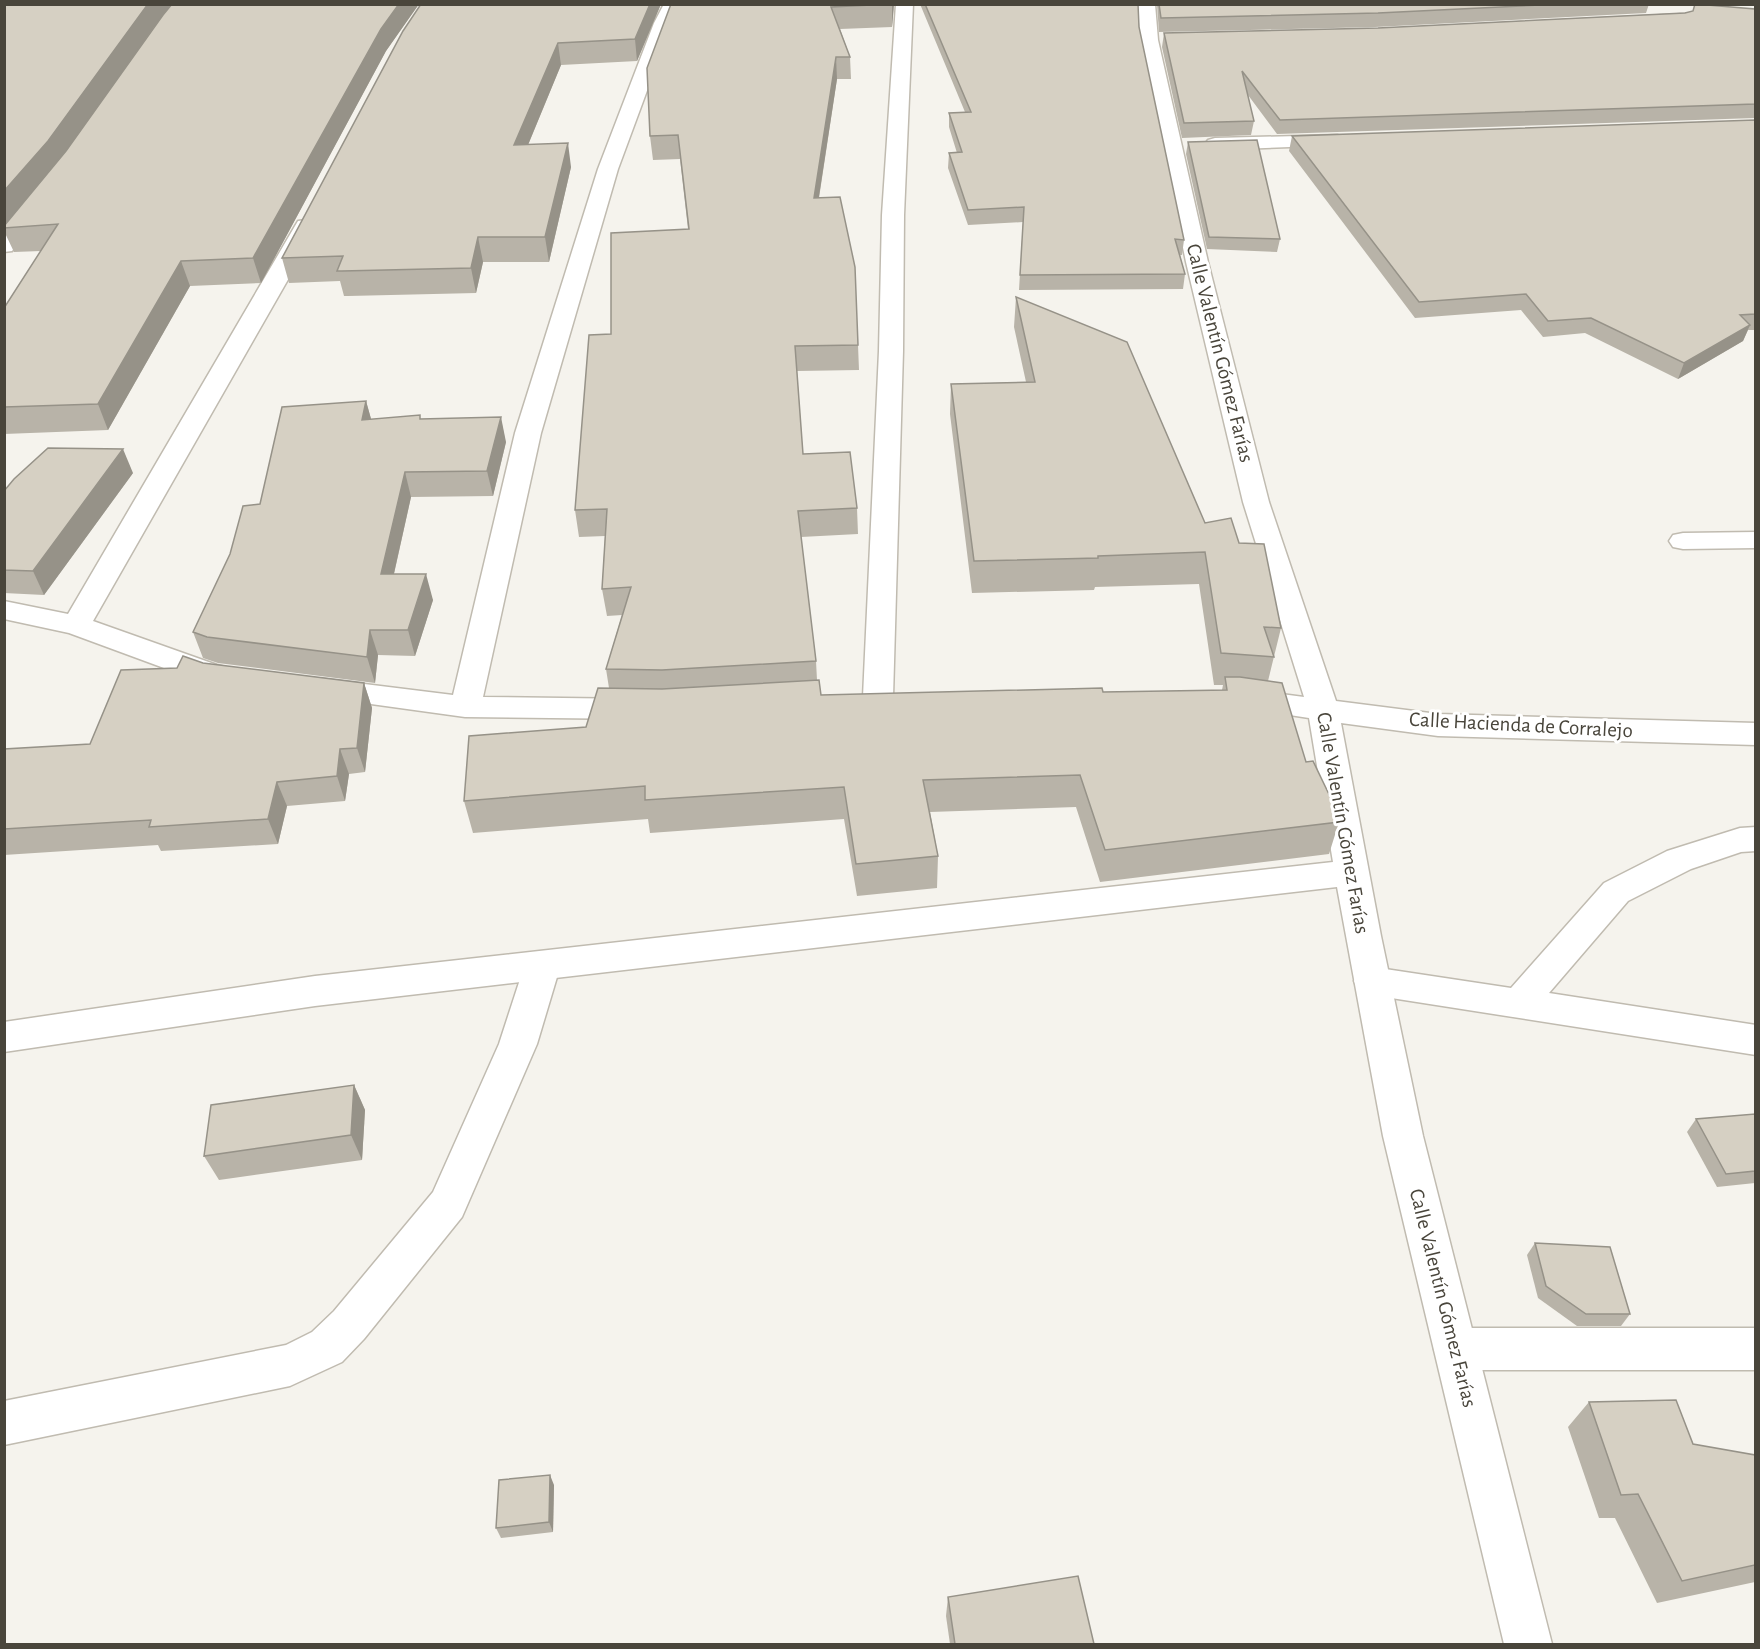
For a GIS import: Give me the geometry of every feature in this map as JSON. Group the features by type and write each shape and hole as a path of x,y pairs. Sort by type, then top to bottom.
{"street":[{"path":"465,707 528,433 608,169 663,23 673,4"},
{"path":"878,697 891,351 893,215 905,4"},
{"name":"Calle Valentín Gómez Farías","path":"1146,4 1161,40 1172,146 1197,262 1256,502 1323,708 1351,873 1403,1136 1528,1644"},
{"path":"1172,146 1356,140"},
{"path":"4,246 52,187"},
{"path":"76,625 283,269 316,207"},
{"path":"1683,541 1755,540"},
{"path":"4,610 76,625 213,675 248,679"},
{"path":"294,685 465,707 666,709"},
{"name":"Calle Hacienda de Corralejo","path":"1221,698 1323,708 1438,725 1755,734"},
{"path":"1519,1004 1616,892 1679,860 1740,840 1755,839"},
{"path":"4,1037 315,992 1351,873"},
{"path":"4,1423 290,1365 327,1347 349,1325 448,1204 518,1044 542,967"},
{"path":"1372,981 1755,1040"},
{"path":"1456,1349 1755,1349"}],"building":[{"path":"4,4 148,4 48,141 4,191"},
{"path":"172,4 399,4 381,29 253,258 181,261 98,404 4,407 4,308 58,224 4,228 4,226 66,151"},
{"path":"421,4 650,4 635,39 558,43 514,145 568,143 545,237 478,237 471,268 337,271 343,256 282,258 403,31"},
{"path":"671,4 892,4 831,7 850,57 836,57 814,198 840,197 855,267 858,345 795,346 803,454 850,452 857,508 798,511 816,661 662,670 606,669 631,587 602,589 607,509 575,510 589,335 611,334 611,233 689,229 678,135 650,136 647,68"},
{"path":"925,4 1138,4 1139,27 1184,240 1175,239 1185,274 1020,275 1024,207 968,210 949,153 962,152 949,113 971,112"},
{"path":"1159,4 1562,4 1378,13 1161,18"},
{"path":"1695,4 1755,9 1755,104 1280,120 1242,71 1254,121 1184,123 1164,33 1378,28 1685,13 1693,11"},
{"path":"1755,120 1755,314 1740,315 1750,325 1684,363 1591,318 1548,321 1526,294 1419,302 1292,136"},
{"path":"1257,140 1280,239 1209,237 1188,142"},
{"path":"1016,297 1127,342 1205,523 1231,518 1239,543 1264,544 1281,628 1264,627 1274,657 1221,653 1205,552 1098,556 1098,558 974,561 951,384 1035,382"},
{"path":"366,401 362,420 420,415 420,419 501,417 487,471 405,472 381,574 426,574 408,630 370,630 367,657 207,637 193,632 230,554 243,506 260,504 282,407"},
{"path":"48,448 123,449 33,571 4,570 4,491"},
{"path":"183,656 203,663 364,683 357,748 340,749 337,776 277,782 268,819 149,827 151,820 4,829 4,749 90,744 121,670 177,668"},
{"path":"1225,677 1282,683 1306,762 1313,761 1337,811 1339,822 1105,850 1080,775 923,780 938,856 856,864 844,787 645,800 645,786 464,801 469,736 586,727 598,688 662,689 819,680 821,695 1102,688 1103,692 1227,690"},
{"path":"354,1085 351,1135 204,1156 211,1105"},
{"path":"1755,1114 1755,1171 1726,1174 1696,1119"},
{"path":"1535,1243 1610,1247 1630,1314 1586,1314 1546,1286"},
{"path":"1676,1400 1693,1444 1755,1455 1755,1565 1682,1581 1638,1494 1621,1495 1589,1402"},
{"path":"550,1475 549,1522 496,1528 499,1480"},
{"path":"1078,1576 1094,1644 955,1644 948,1597"}]}
